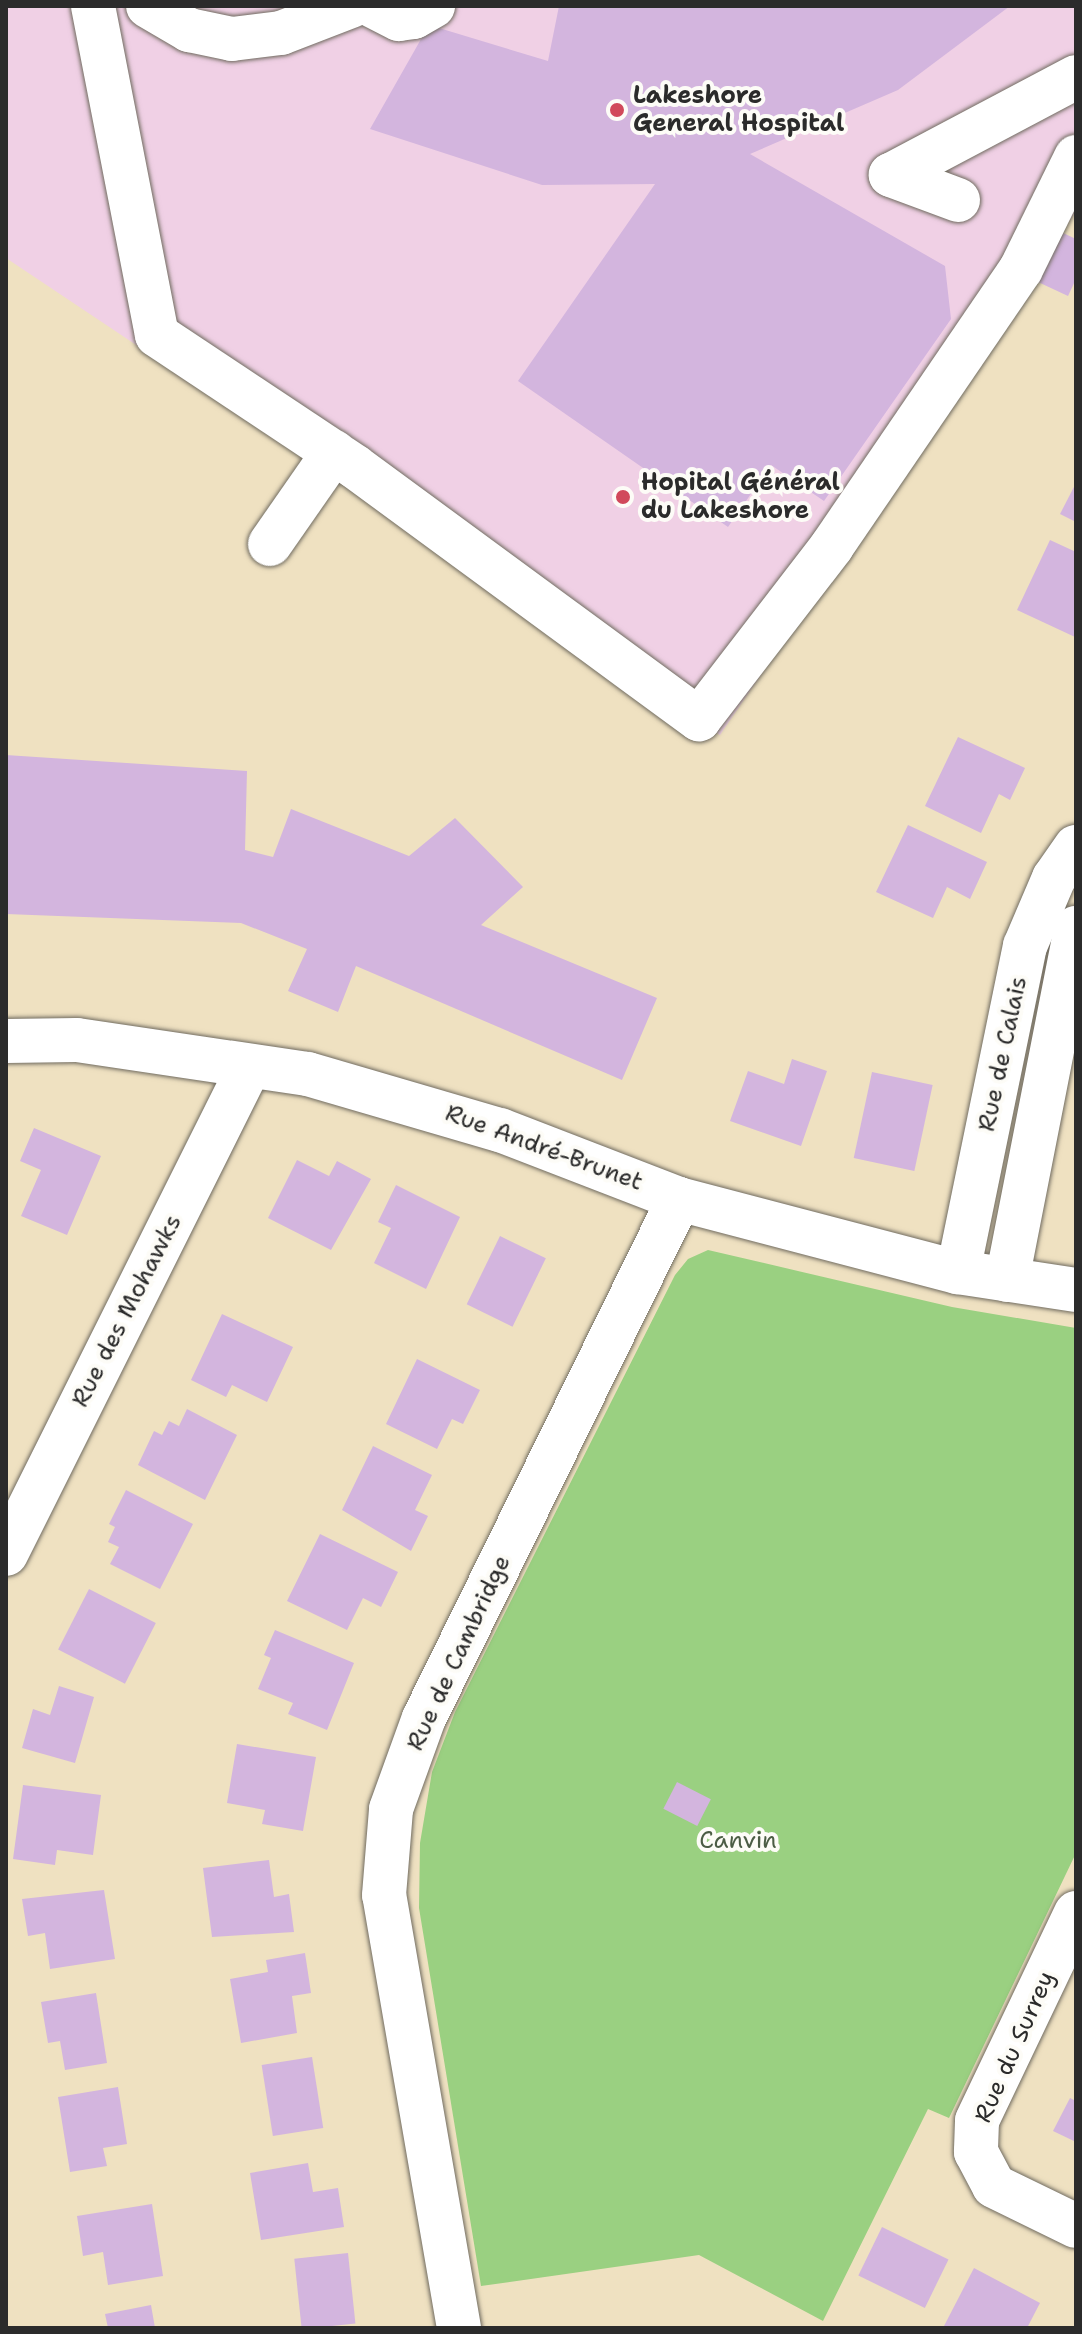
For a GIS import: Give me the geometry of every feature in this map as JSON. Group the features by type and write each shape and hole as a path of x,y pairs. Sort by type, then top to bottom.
{"street":[{"path":"93,6 157,335 334,452 699,719 832,546 1021,269 1076,157"},
{"path":"148,6 189,30 232,39 281,33 351,6"},
{"path":"373,6 399,19 414,17 433,6"},
{"path":"958,200 891,175 1076,77"},
{"path":"270,544 334,452"},
{"name":"Rue de Calais","path":"958,1272 1025,946 1054,878 1076,847"},
{"name":"Rue de Calais","path":"1007,1280 1076,928"},
{"name":"Rue André-Brunet","path":"6,1041 77,1040 308,1074 399,1096 679,1199 958,1272 1076,1290"},
{"name":"Rue des Mohawks","path":"6,1554 19,1500 249,1067"},
{"name":"Rue de Cambridge","path":"459,2328 384,1895 391,1809 424,1718 679,1199"},
{"name":"Rue du Surrey","path":"1076,1913 977,2121 976,2152 994,2186 1076,2226"}],"shaded area":[{"name":"Hopital Général du Lakeshore","path":"6,6 1076,6 1076,211 720,735 6,258"}],"green space":[{"name":"Canvin","path":"708,1250 952,1307 1076,1328 1076,1853 949,2118 928,2109 823,2321 699,2255 481,2286 419,1908 420,1843 432,1772 455,1712 675,1275 688,1259"}],"building":[{"path":"559,6 1010,6 898,90 750,154 945,266 951,319 824,501 771,465 728,527 518,381 655,184 542,185 370,129 429,25 548,61"},
{"path":"1061,232 1076,239 1076,279 1068,296 1038,282"},
{"path":"1076,483 1076,522 1060,514"},
{"path":"1050,540 1076,552 1075,637 1017,610"},
{"path":"958,737 1025,768 1010,800 999,794 981,833 925,806"},
{"path":"6,755 247,771 245,850 273,857 291,809 409,856 455,818 523,887 481,925 657,998 622,1080 356,966 338,1012 288,991 307,949 241,923 6,914"},
{"path":"908,825 987,862 970,899 947,887 933,918 876,892"},
{"path":"792,1059 827,1071 801,1146 730,1121 748,1071 784,1084"},
{"path":"872,1072 933,1085 914,1171 854,1158"},
{"path":"34,1128 101,1156 67,1235 21,1216 41,1170 20,1161"},
{"path":"297,1160 329,1176 337,1161 371,1179 331,1250 268,1218"},
{"path":"396,1185 460,1217 426,1289 374,1263 391,1228 378,1222"},
{"path":"500,1236 546,1258 513,1327 467,1304"},
{"path":"222,1314 293,1347 267,1402 232,1385 226,1397 191,1380"},
{"path":"417,1359 480,1390 463,1424 452,1419 437,1449 386,1424"},
{"path":"187,1409 237,1435 205,1500 138,1465 154,1431 162,1435 169,1421 179,1426"},
{"path":"373,1446 432,1475 415,1510 428,1516 411,1551 342,1510"},
{"path":"126,1490 193,1524 160,1589 110,1564 119,1547 108,1542 115,1527 109,1524"},
{"path":"320,1534 398,1572 381,1607 363,1598 347,1630 287,1601"},
{"path":"89,1589 156,1623 125,1684 58,1650"},
{"path":"275,1630 354,1663 327,1730 288,1714 293,1703 258,1689 271,1658 264,1655"},
{"path":"59,1686 94,1697 75,1763 22,1748 33,1709 50,1715"},
{"path":"237,1744 316,1757 303,1831 262,1824 265,1810 227,1803"},
{"path":"677,1782 711,1799 697,1826 663,1809"},
{"path":"23,1785 101,1795 93,1855 57,1850 55,1865 13,1859"},
{"path":"269,1860 274,1897 289,1894 294,1932 212,1937 203,1868"},
{"path":"104,1890 115,1959 50,1969 45,1933 28,1936 22,1899"},
{"path":"305,1953 311,1993 292,1996 297,2033 241,2043 230,1979 268,1972 266,1960"},
{"path":"96,1993 107,2063 65,2070 60,2041 48,2043 41,2002"},
{"path":"312,2057 323,2128 273,2136 262,2065"},
{"path":"118,2087 127,2144 103,2148 107,2166 70,2172 58,2097"},
{"path":"1070,2098 1076,2101 1076,2142 1053,2131"},
{"path":"308,2163 313,2192 338,2188 344,2227 261,2240 250,2173"},
{"path":"152,2204 163,2276 108,2285 103,2252 83,2256 77,2216"},
{"path":"882,2227 949,2259 925,2308 858,2276"},
{"path":"348,2253 355,2324 302,2328 294,2259"},
{"path":"974,2268 1040,2303 1027,2328 944,2326"},
{"path":"151,2305 155,2328 108,2328 105,2314"}],"place":[{"name":"Lakeshore General Hospital","path":"617,110"},
{"name":"Hopital Général du Lakeshore","path":"623,497"}]}
